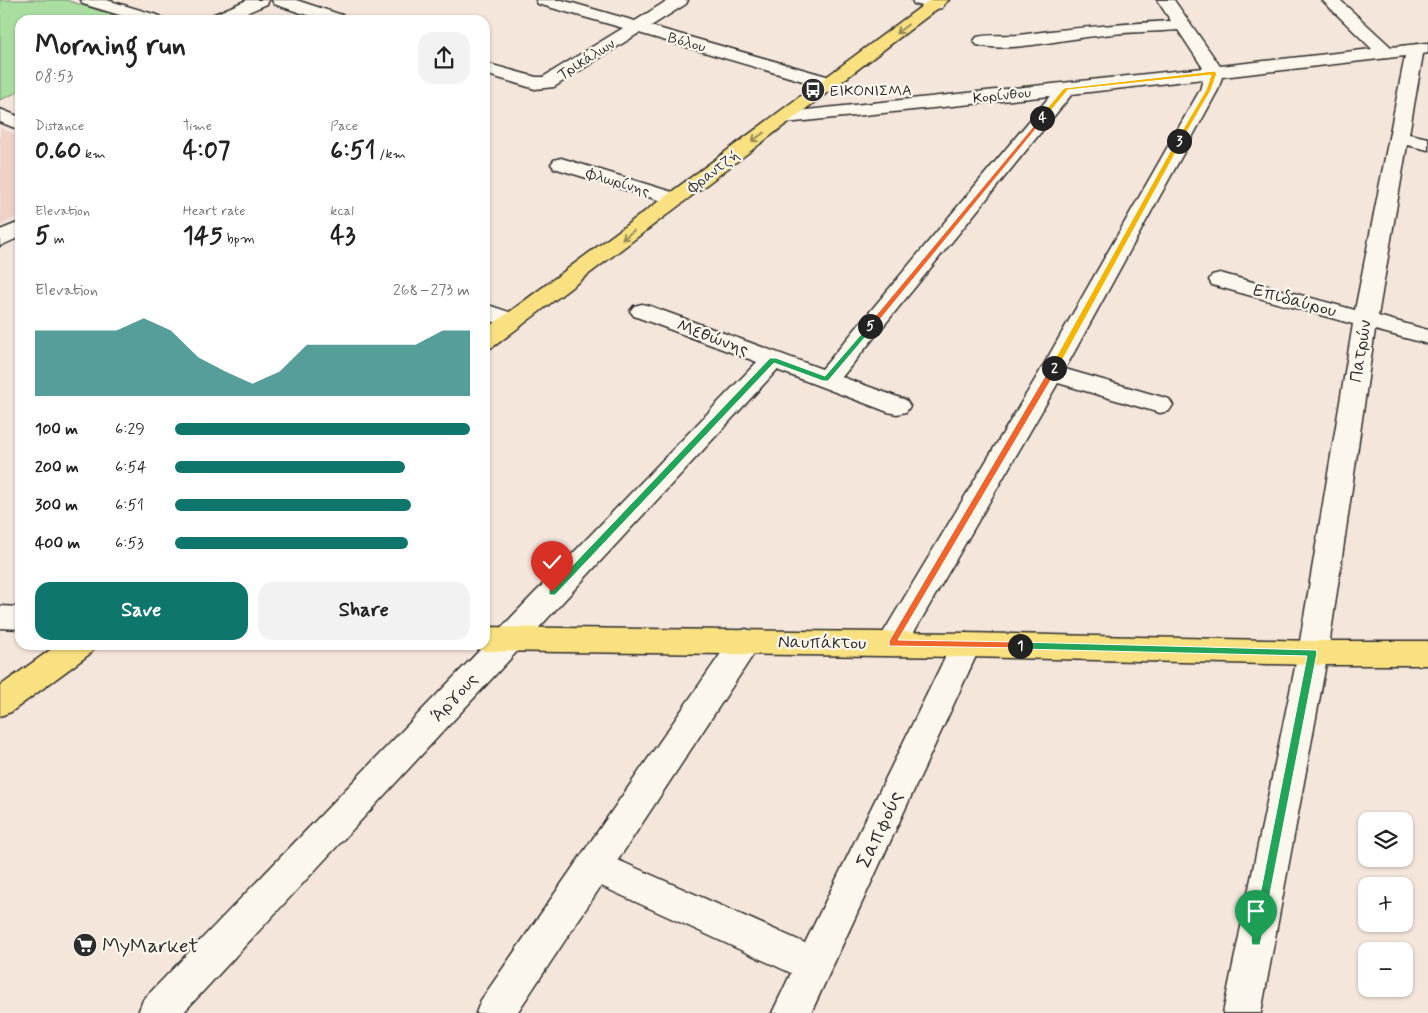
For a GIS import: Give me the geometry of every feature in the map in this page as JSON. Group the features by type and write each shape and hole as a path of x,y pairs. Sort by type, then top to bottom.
{"main road":[{"name":"Φραντζή","path":"490,338 830,83 933,1"},
{"name":"Ναυπάκτου","path":"497,639 966,644 1313,653 1428,653"},
{"path":"0,703 73,650"}],"street":[{"path":"89,0 138,15"},
{"path":"227,15 261,0"},
{"path":"280,0 324,15"},
{"name":"Βόλου","path":"544,0 830,83"},
{"name":"Τρικάλων","path":"490,70 535,83 546,83 680,0"},
{"path":"892,644 1051,373 1209,90 1214,73 1210,63 1165,0"},
{"path":"1330,0 1388,54"},
{"path":"983,41 1010,41 1099,30 1183,25"},
{"name":"Κορίνθου","path":"785,117 1066,89 1422,49"},
{"name":"Πατρών","path":"1242,1013 1313,653 1365,320 1399,137 1422,49"},
{"path":"826,380 1066,89"},
{"path":"1399,137 1428,144"},
{"name":"Φλωρίνης","path":"561,164 676,199"},
{"path":"0,238 15,230"},
{"name":"Επιδαύρου","path":"1220,280 1428,337"},
{"name":"Μεθώνης","path":"642,311 897,406"},
{"path":"490,313 513,321"},
{"name":"Άργους","path":"497,639 773,360"},
{"path":"1051,373 1160,405"},
{"path":"0,617 15,618"},
{"path":"495,1013 746,641"},
{"name":"Σαπφούς","path":"791,1013 966,644"},
{"name":"Άργους","path":"157,1013 487,650"},
{"path":"594,866 814,965"}],"shaded area":[{"path":"0,128 15,135 15,218 0,226"}],"green space":[{"path":"0,0 66,0 113,15 15,15 15,93 0,100"}],"place":[{"name":"ΕΙΚΟΝΙΣΜΑ","path":"813,90"},
{"name":"MyMarket","path":"85,945"}],"route":[{"path":"552,592 773,360 826,380 1066,89 1214,73 1209,90 1051,373 892,644 966,644 1313,653 1256,941"}]}
